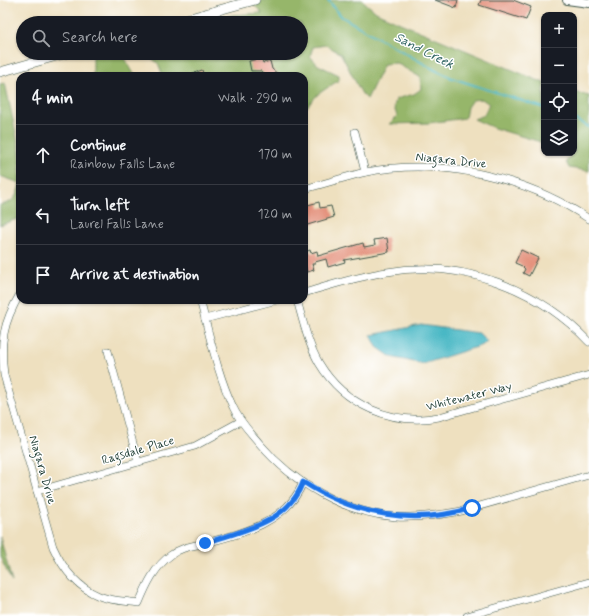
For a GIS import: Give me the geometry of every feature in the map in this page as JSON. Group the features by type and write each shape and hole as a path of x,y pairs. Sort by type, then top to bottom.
{"main road":[{"path":"197,16 255,0"},
{"path":"0,72 42,60"}],"street":[{"path":"566,0 589,4"},
{"path":"355,132 365,172"},
{"name":"Niagara Drive","path":"308,188 365,172 415,167 436,168 489,176 521,186 546,195 589,219"},
{"path":"308,292 387,272 431,269 470,274 495,281 534,299 560,317 589,342"},
{"name":"Niagara Drive","path":"16,302 1,336 1,355 4,375 53,547 65,570 81,584 99,596 139,603 160,564 171,554 186,547 205,543 263,525 288,506 298,494 303,482"},
{"path":"201,304 223,382 241,421 268,453 290,473 316,491 343,504 369,512 394,517 415,517 462,511 589,475"},
{"path":"205,319 263,304"},
{"name":"Whitewater Way","path":"298,304 310,344 320,364 332,381 348,396 367,408 388,417 418,420 439,418 589,375"},
{"path":"108,351 138,462"},
{"name":"Ragsdale Place","path":"37,490 195,446 241,421"},
{"path":"467,616 589,582"}],"green space":[{"path":"249,0 362,0 376,12 400,23 541,82 541,142 494,128 474,119 484,115 489,104 482,99 472,100 467,107 465,118 429,123 389,124 397,116 394,107 396,99 414,94 421,89 420,77 396,63 384,64 367,99 362,94 341,54 326,45 313,47 310,56 318,65 339,75 339,80 318,94 308,105 308,72 161,72 158,63 154,60 308,60 308,16 229,16 262,13"},
{"path":"93,60 126,60 133,72 93,72"},
{"path":"5,83 16,134 16,182 0,176 0,84"},
{"path":"577,93 589,96 589,171 569,168 566,162 570,156 577,156"},
{"path":"16,196 16,219 0,225 0,205 8,203"},
{"path":"0,537 12,582 0,557"}],"water":[{"path":"421,325 479,333 487,341 483,345 423,364 391,357 377,347 371,335"}],"building":[{"path":"435,0 458,0 456,8"},
{"path":"481,0 513,0 531,7 526,20 479,5"},
{"path":"262,60 263,63 270,61 272,69 275,72 251,71 249,61"},
{"path":"319,202 320,208 331,206 334,217 308,225 308,205"},
{"path":"387,238 389,252 344,260 345,262 328,267 326,259 312,264 314,270 308,272 308,251 310,250 311,253 317,251 318,256 363,243 364,247 375,245 374,240"},
{"path":"521,250 538,258 529,276 523,273 525,269 522,266 515,263"}],"waterway":[{"name":"Sand Creek","path":"328,0 342,17 433,69 452,78 541,107"},
{"name":"Sand Creek","path":"576,120 589,127"}],"route":[{"path":"205,543 263,525 288,506 298,494 303,482 316,491 343,504 369,512 394,517 441,515 472,508"}]}
